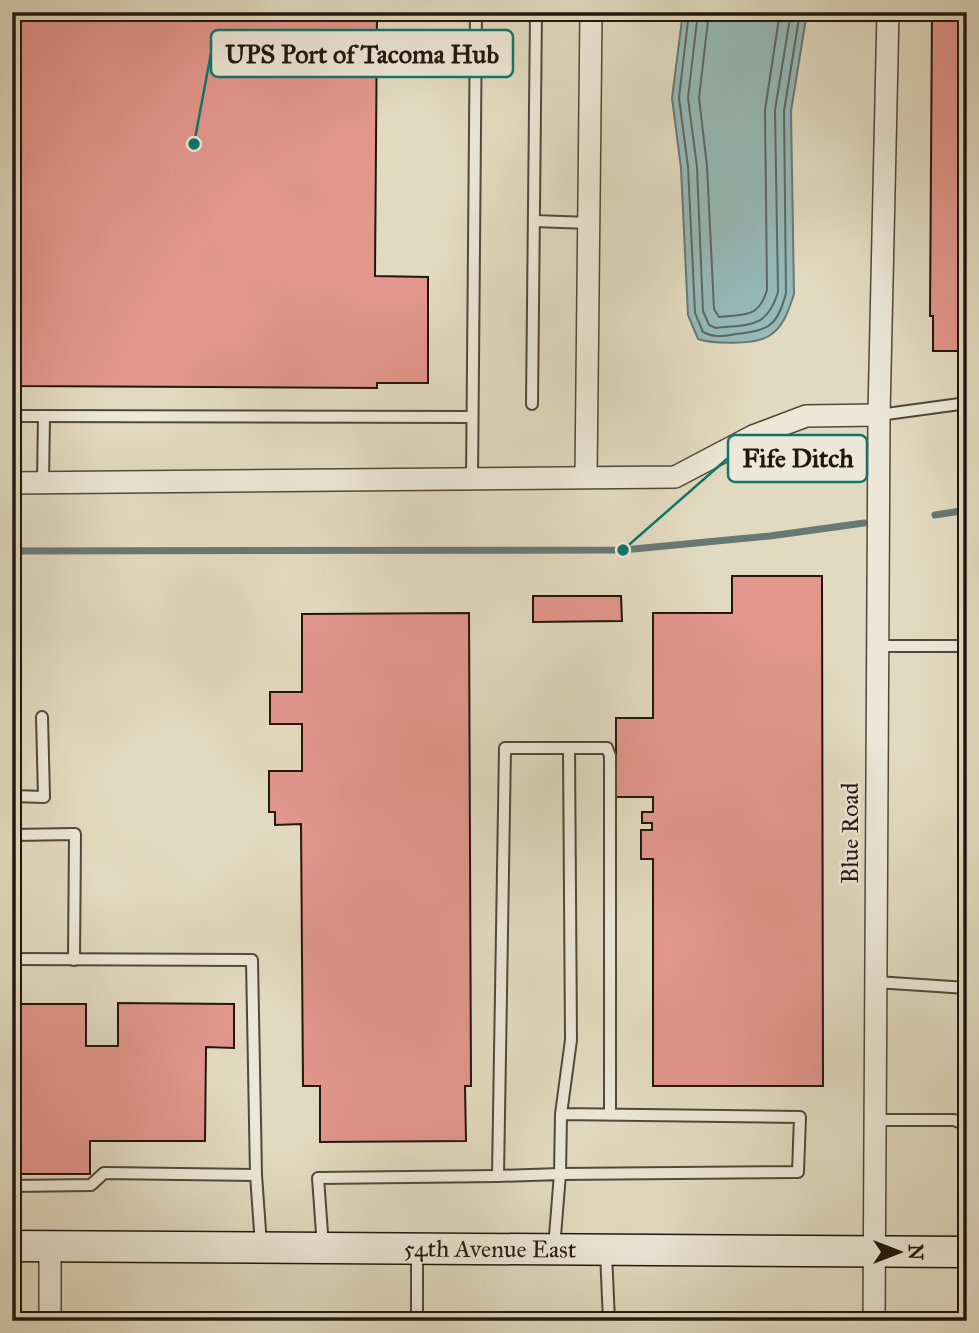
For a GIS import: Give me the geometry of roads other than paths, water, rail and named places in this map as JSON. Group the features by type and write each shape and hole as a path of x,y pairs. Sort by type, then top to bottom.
{"main road":[{"name":"54th Avenue East","path":"12,1245 967,1252"}],"street":[{"path":"586,477 591,12"},
{"name":"Blue Road","path":"874,1321 879,415 888,12"},
{"path":"12,483 472,481 675,477 753,436 806,416 879,415"},
{"path":"50,1246 50,1321"}],"lane":[{"path":"472,481 476,12"},
{"path":"532,404 536,12"},
{"path":"534,221 589,223"},
{"path":"879,415 967,403"},
{"path":"12,416 472,417"},
{"path":"43,483 44,416"},
{"path":"877,646 967,646"},
{"path":"12,796 44,797 42,717"},
{"path":"498,1177 505,748 607,748 610,756 610,1114"},
{"path":"554,1250 561,1114 571,1040 569,748"},
{"path":"12,835 75,834 74,960"},
{"path":"12,959 252,960 256,1175 262,1248"},
{"path":"876,982 967,988"},
{"path":"323,1248 318,1178 798,1171 800,1116 561,1114"},
{"path":"875,1120 954,1120 967,1125"},
{"path":"12,1186 91,1185 104,1173 256,1175"},
{"path":"417,1249 417,1321"},
{"path":"606,1250 609,1321"}],"water":[{"path":"683,12 807,12 791,111 794,294 779,328 763,339 723,343 698,339 688,315 681,168 672,98"}],"waterway":[{"path":"935,515 967,510"},
{"path":"12,551 623,550 770,536 864,523"}],"place":[{"name":"UPS Port of Tacoma Hub","path":"194,144"},
{"name":"Fife Ditch","path":"623,550"}]}
